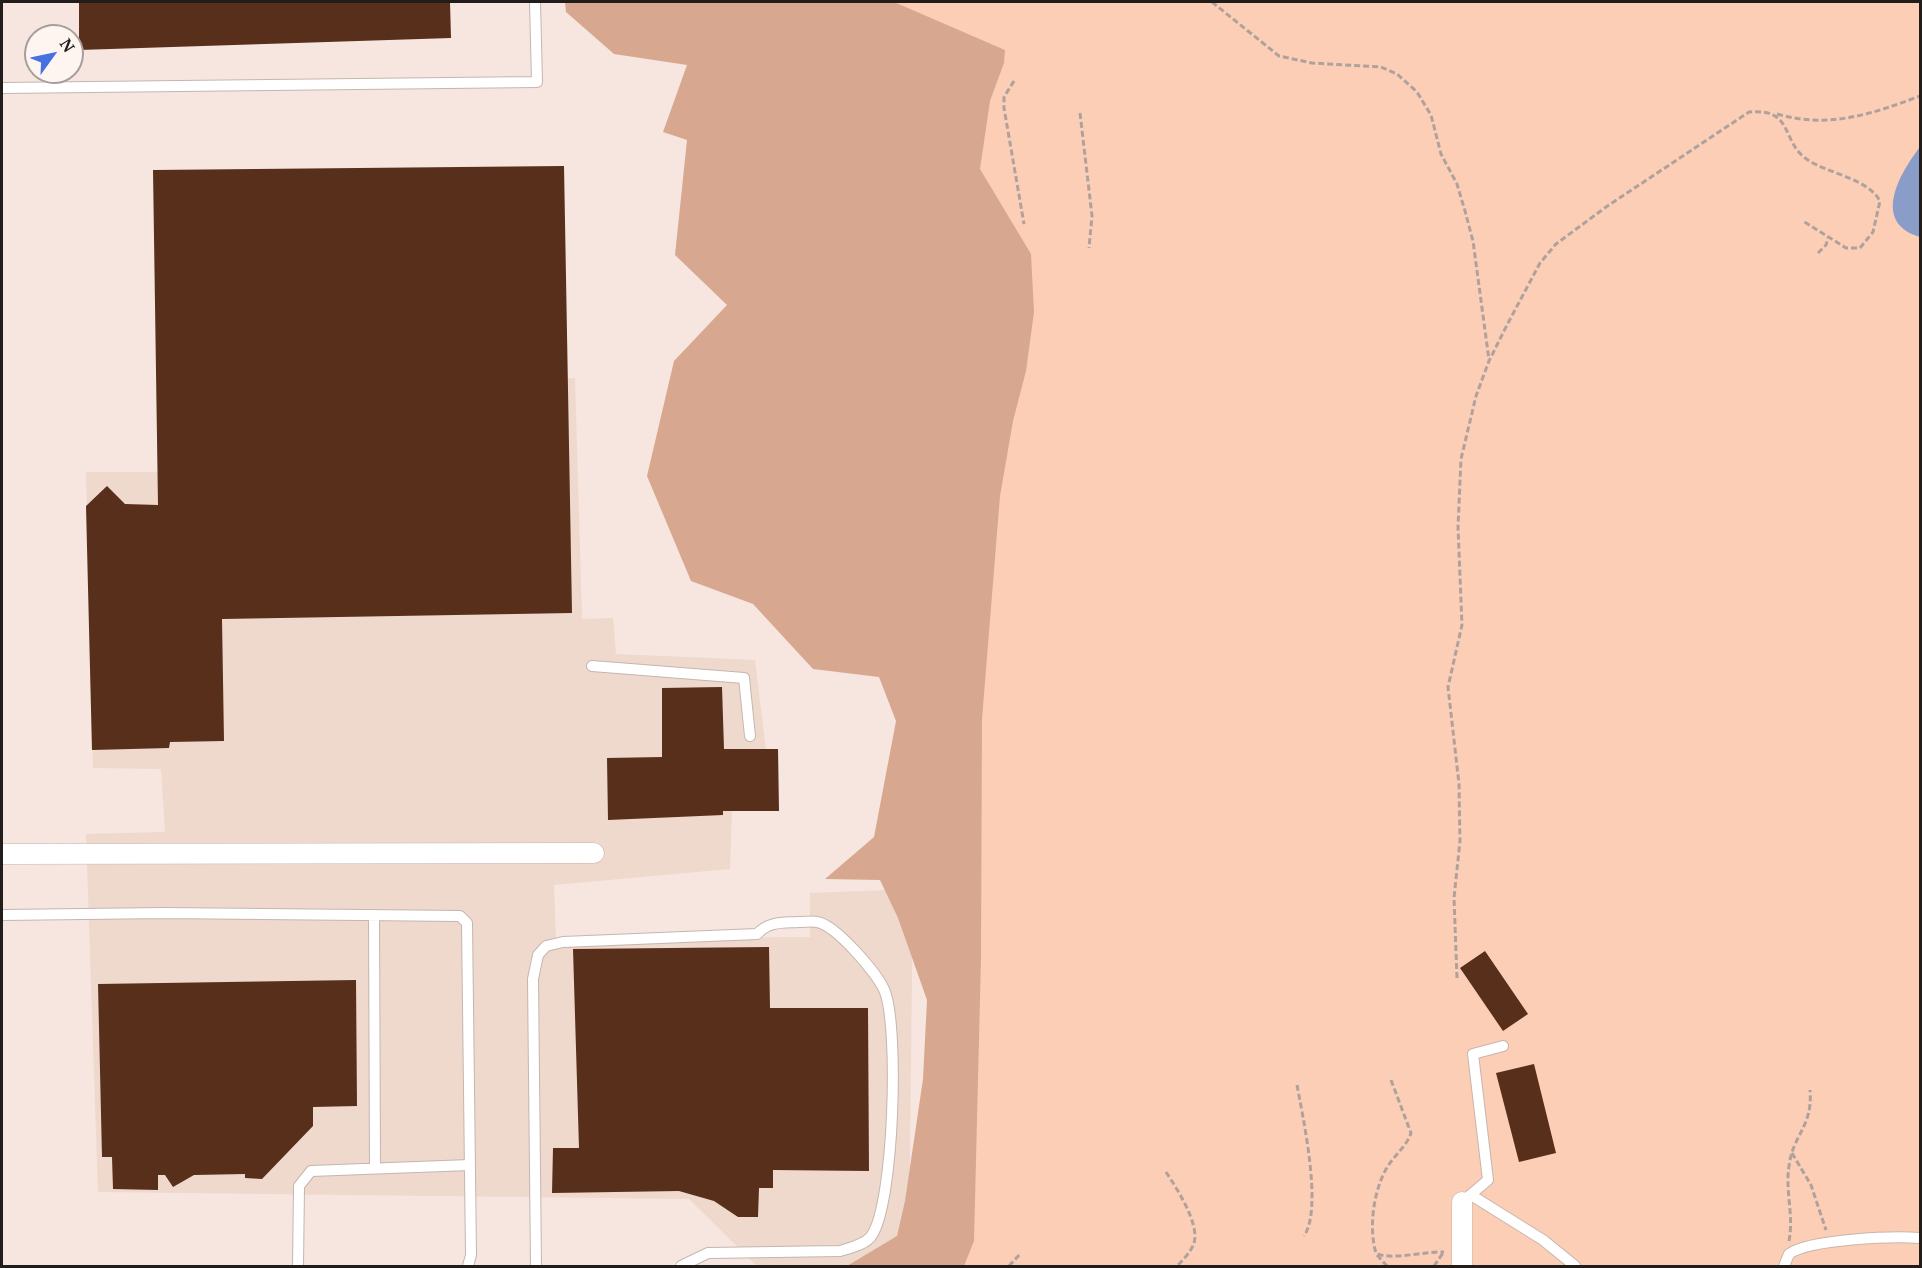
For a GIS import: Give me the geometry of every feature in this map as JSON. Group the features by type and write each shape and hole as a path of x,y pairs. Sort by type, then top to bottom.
{"street":[{"path":"2,854 594,853"},
{"path":"1455,1257 1466,1198"}],"lane":[{"path":"2,88 537,82 535,2"},
{"path":"592,666 744,678 750,736"},
{"path":"2,915 460,916 467,923 471,1255 468,1266"},
{"path":"374,915 375,1168"},
{"path":"536,1266 533,979 538,955 546,946 563,942 637,937 757,934 769,924 818,922 842,935 885,990 892,1017 887,1177 882,1211 872,1237 856,1246 840,1251 708,1252 681,1266"},
{"path":"1503,1046 1473,1054 1488,1180 1466,1198 1543,1240 1575,1266"},
{"path":"298,1266 299,1186 311,1171 470,1166"},
{"path":"1784,1266 1785,1259 1792,1252 1816,1244 1920,1238"}],"path":[{"path":"1212,2 1279,56 1312,63 1381,67 1397,74 1417,92 1431,115 1441,154 1457,184 1465,211 1473,241 1489,361"},
{"path":"1014,81 1004,97 1004,108 1024,224"},
{"path":"1457,978 1454,898 1460,842 1459,784 1448,687 1462,625 1458,527 1461,459 1467,426 1489,361 1540,263 1556,244 1606,207 1749,112 1772,113 1800,121 1850,120 1920,96"},
{"path":"1080,113 1092,216 1089,248"},
{"path":"1772,113 1786,125 1799,153 1825,170 1872,190 1880,201 1873,232 1860,248 1846,248 1803,221"},
{"path":"1818,253 1828,238"},
{"path":"1388,1266 1376,1253 1375,1205 1390,1162 1411,1133 1391,1080"},
{"path":"1297,1085 1308,1158 1312,1214 1304,1236"},
{"path":"1788,1244 1792,1226 1789,1166 1792,1153 1810,1117 1810,1090"},
{"path":"1792,1153 1811,1185 1827,1232"},
{"path":"1166,1172 1186,1209 1194,1235 1192,1247 1177,1266"},
{"path":"1376,1253 1384,1256 1427,1251 1455,1257"},
{"path":"1009,1266 1021,1253"},
{"path":"1434,1266 1455,1257"}],"shaded area":[{"path":"565,2 894,2 1005,50 1004,63 990,101 980,169 1031,254 1034,312 1026,371 1013,421 1000,496 982,719 981,958 974,1241 964,1266 847,1266 897,1236 905,1201 923,1079 927,1000 898,918 880,880 825,879 874,837 896,721 879,677 813,669 753,604 691,581 647,476 674,361 727,305 675,255 687,140 663,132 687,65 614,54 566,12"},
{"path":"826,2 1920,2 1920,1266 949,1266 998,409"},
{"path":"575,378 582,619 613,618 616,654 755,660 766,750 734,753 730,869 554,885 556,939 810,937 810,893 913,889 909,1231 889,1266 757,1266 689,1199 98,1192 86,834 165,832 161,769 93,768 86,472 158,472 156,388"}],"water":[{"path":"1920,147 1920,237 1905,230 1896,221 1893,209 1894,197 1904,170"}],"building":[{"path":"79,2 450,2 451,38 84,50 84,24 79,24"},
{"path":"564,166 572,613 222,619 224,741 170,742 169,748 92,750 86,506 107,486 125,504 158,505 153,170"},
{"path":"722,687 724,749 778,749 779,811 723,811 723,815 608,820 607,758 662,757 662,688"},
{"path":"769,947 770,1008 868,1008 869,1171 773,1170 773,1188 759,1188 758,1217 738,1217 714,1201 679,1191 552,1193 553,1148 579,1148 573,949"},
{"path":"1485,951 1528,1014 1503,1031 1460,968"},
{"path":"356,980 357,1106 313,1107 313,1126 262,1179 245,1178 245,1174 194,1175 173,1187 165,1175 158,1175 158,1190 113,1189 112,1157 102,1157 98,984"},
{"path":"1534,1064 1556,1153 1519,1162 1496,1073"}]}
